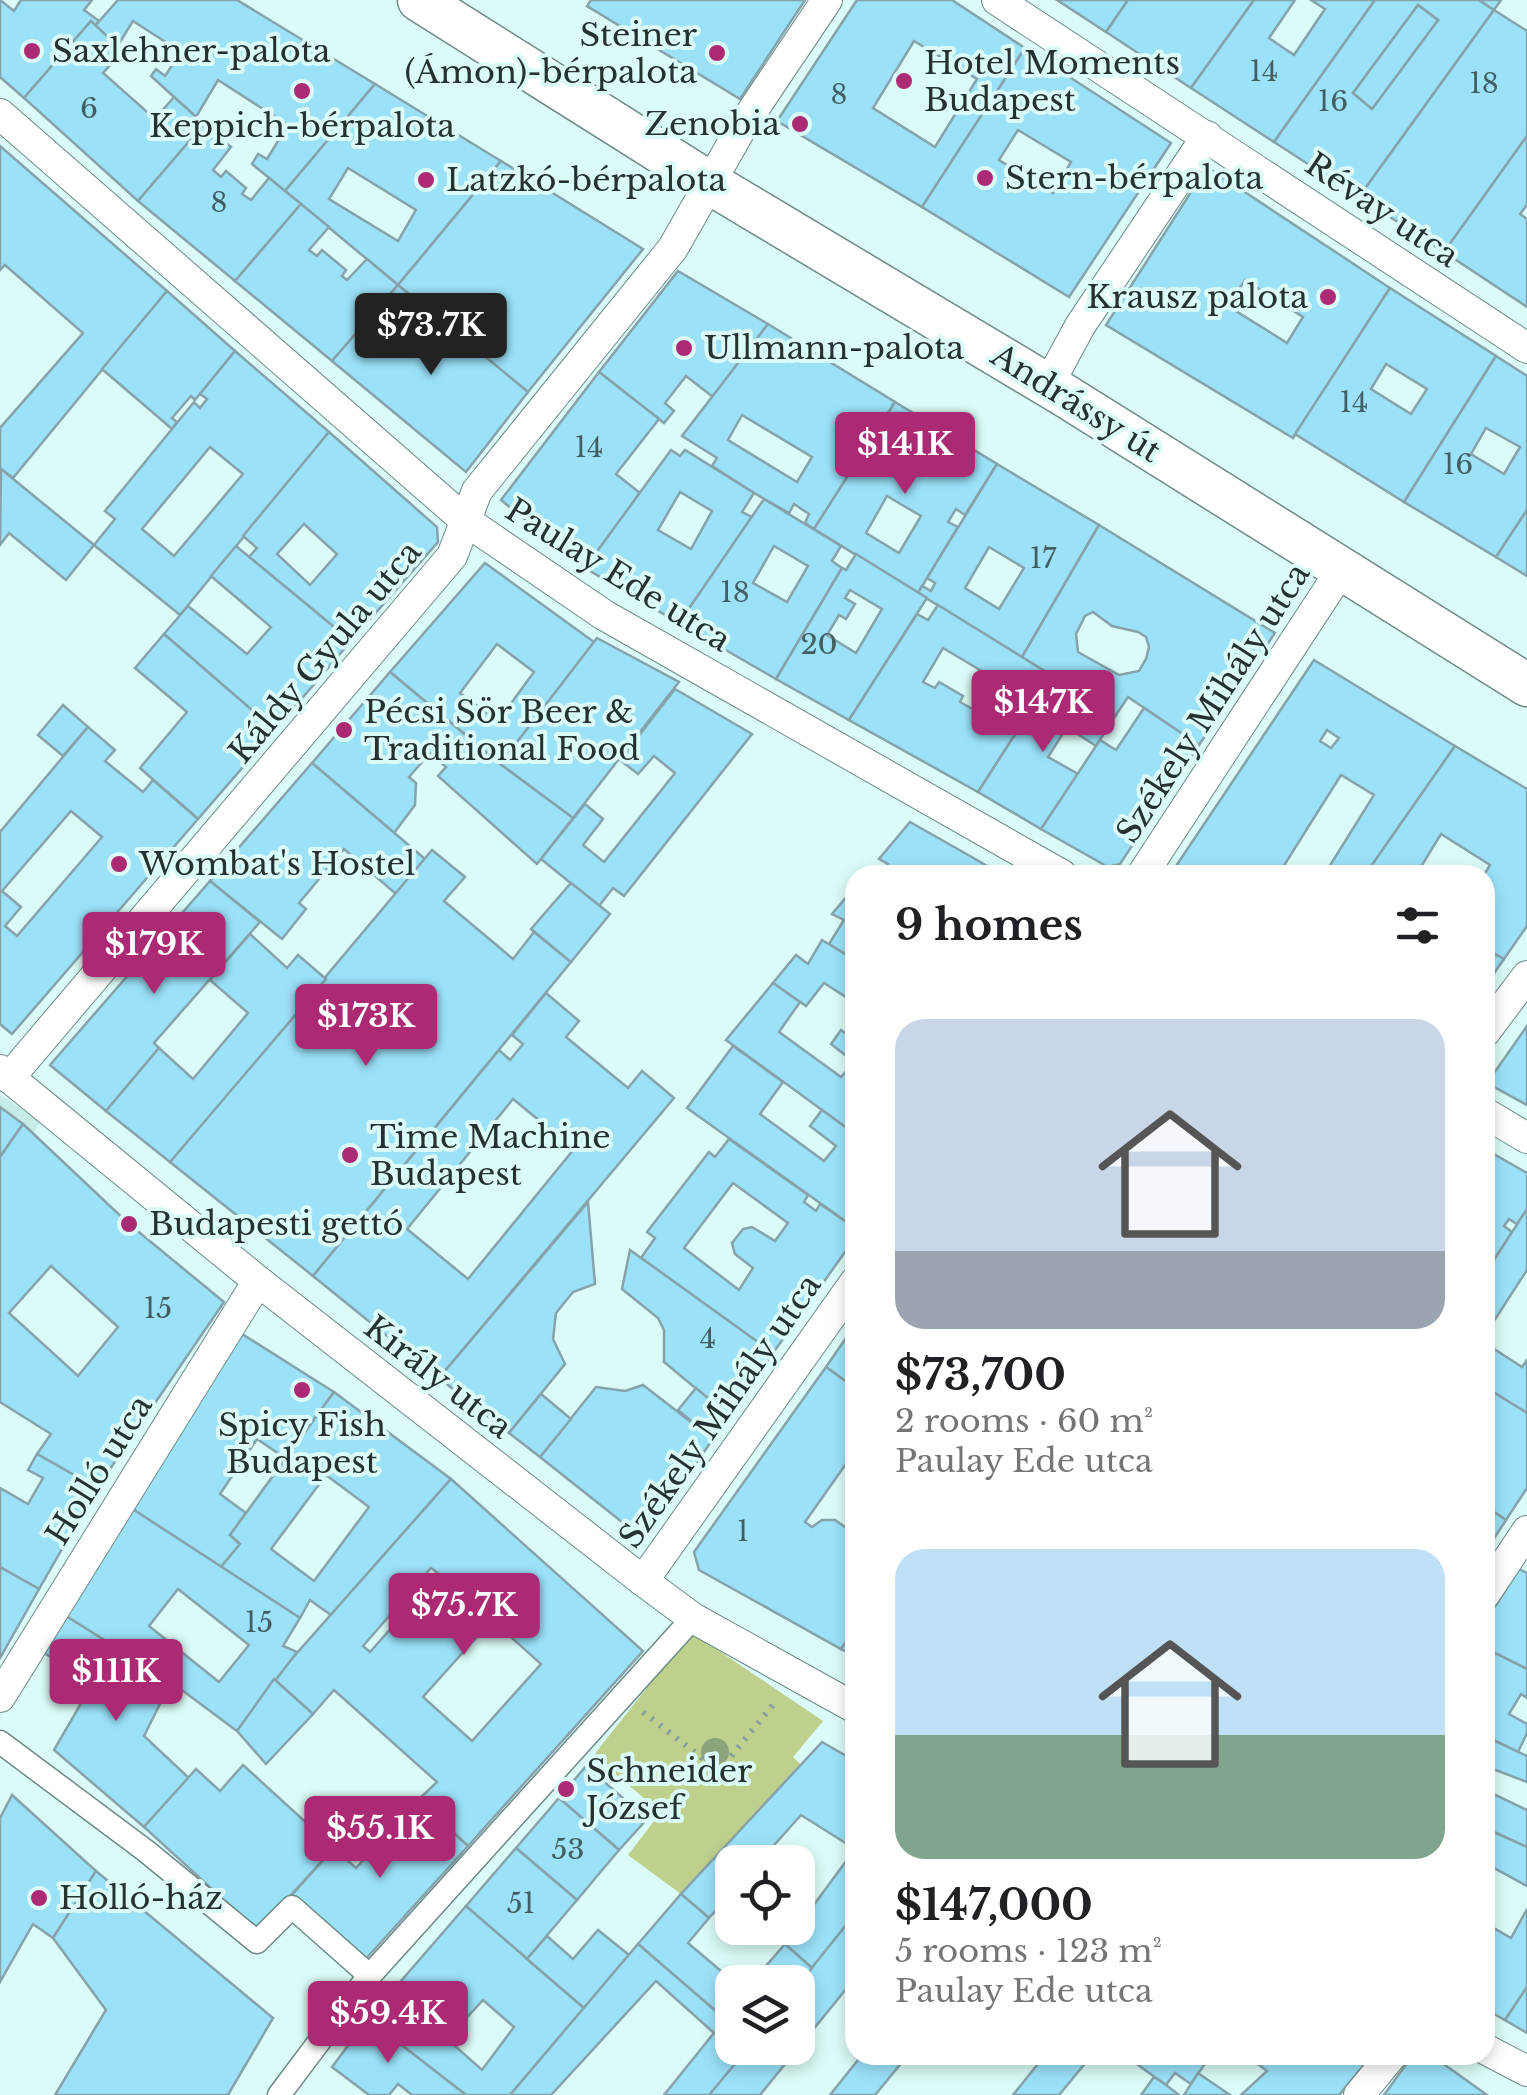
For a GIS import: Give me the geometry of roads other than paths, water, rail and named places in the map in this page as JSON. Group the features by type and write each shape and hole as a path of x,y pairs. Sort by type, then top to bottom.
{"main road":[{"name":"Andrássy út","path":"418,0 1527,685"}],"street":[{"name":"Káldy Gyula utca","path":"5,1074 452,556 477,491 673,248 708,182 827,0"},
{"name":"Révay utca","path":"997,0 1527,348"},
{"name":"Paulay Ede utca","path":"0,114 466,521 604,615 1044,865"},
{"path":"1048,386 1080,326 1207,136"},
{"name":"Székely Mihály utca","path":"1149,865 1342,569"},
{"path":"1495,1019 1527,976"},
{"name":"Király utca","path":"5,1074 258,1281 642,1581 694,1618 845,1702"},
{"path":"1495,1119 1527,1138"},
{"name":"Holló utca","path":"0,1697 258,1281"},
{"name":"Székely Mihály utca","path":"642,1581 845,1296"},
{"path":"1495,1579 1527,1531"},
{"path":"278,2095 370,1976 694,1618"},
{"path":"0,1742 146,1851 258,1942 292,1908 370,1976"},
{"path":"1495,2054 1527,2072"},
{"path":"1359,2095 1384,2065"}],"place":[{"name":"Saxlehner-palota","path":"32,51"},
{"name":"Steiner (Ámon)-bérpalota","path":"717,53"},
{"name":"Hotel Moments Budapest","path":"904,81"},
{"name":"Keppich-bérpalota","path":"302,91"},
{"name":"Zenobia","path":"800,124"},
{"name":"Stern-bérpalota","path":"985,178"},
{"name":"Latzkó-bérpalota","path":"426,180"},
{"name":"Krausz palota","path":"1328,297"},
{"name":"Ullmann-palota","path":"684,348"},
{"name":"Pécsi Sör Beer & Traditional Food","path":"344,730"},
{"name":"Wombat's Hostel","path":"119,864"},
{"name":"Time Machine Budapest","path":"350,1155"},
{"name":"Budapesti gettó","path":"129,1224"},
{"name":"Spicy Fish Budapest","path":"302,1390"},
{"name":"Schneider József","path":"566,1789"},
{"name":"Holló-ház","path":"39,1898"}]}
